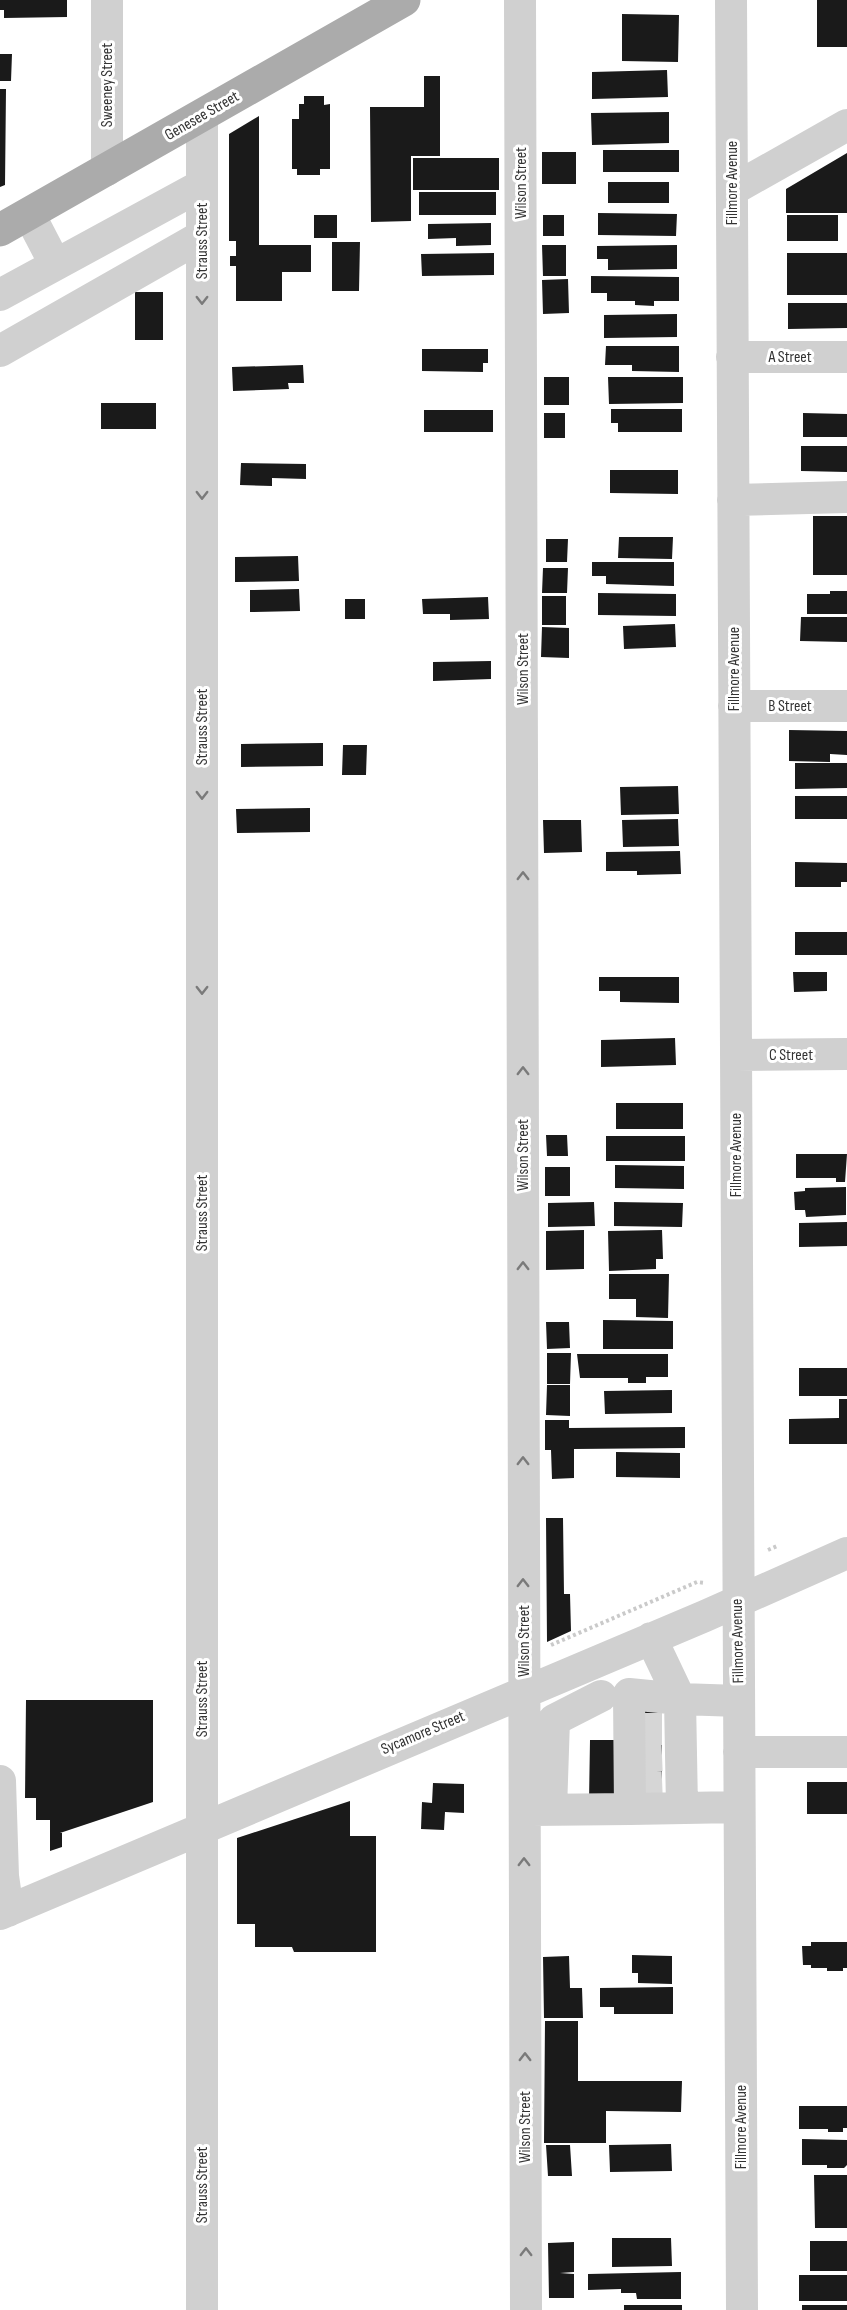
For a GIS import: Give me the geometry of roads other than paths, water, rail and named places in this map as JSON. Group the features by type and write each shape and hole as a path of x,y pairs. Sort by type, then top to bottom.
{"main road":[{"name":"Genesee Street","path":"0,230 404,0"}],"street":[{"name":"Sweeney Street","path":"107,0 107,170"},
{"name":"Wilson Street","path":"520,0 524,1691 539,1723 526,2310"},
{"name":"Fillmore Avenue","path":"730,0 742,2310"},
{"name":"Strauss Street","path":"202,116 202,2310"},
{"path":"732,190 847,125"},
{"path":"0,295 202,185"},
{"path":"29,214 55,264"},
{"path":"0,351 202,236"},
{"name":"A Street","path":"732,357 847,357"},
{"path":"733,500 847,497"},
{"name":"B Street","path":"734,706 847,706"},
{"name":"C Street","path":"736,1055 847,1054"},
{"name":"Sycamore Street","path":"4,1913 847,1553"},
{"path":"651,1638 655,1758"},
{"path":"588,1664 615,1695 655,1758 739,1807"},
{"path":"615,1695 655,1758"},
{"path":"539,1723 615,1695"},
{"path":"538,1810 655,1758 739,1701"},
{"path":"739,1752 847,1752"},
{"path":"0,1780 4,1913"}],"tunnel":[{"path":"637,1729 662,1729"},
{"path":"637,1756 662,1755"},
{"path":"637,1780 662,1779"}]}
